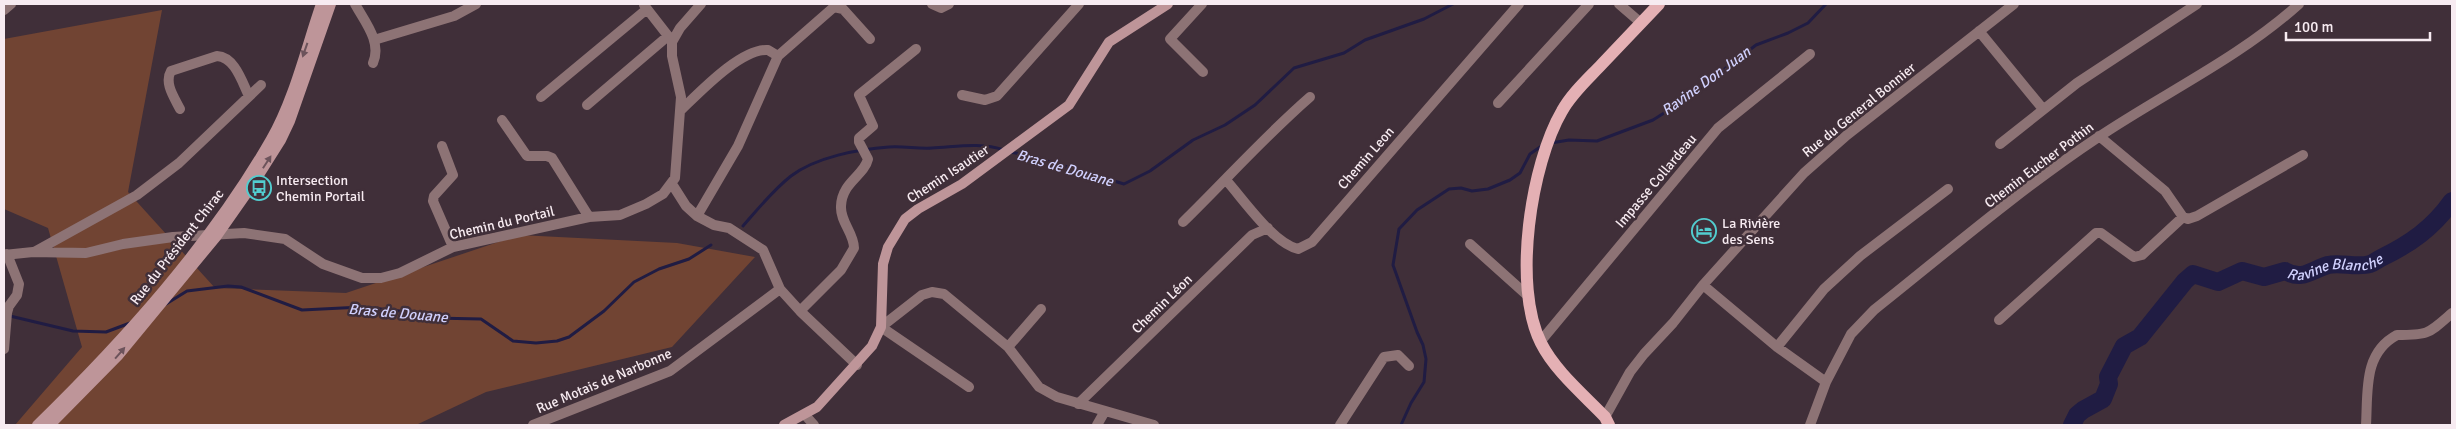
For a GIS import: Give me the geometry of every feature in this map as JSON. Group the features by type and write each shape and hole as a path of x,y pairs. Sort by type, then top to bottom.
{"main road":[{"name":"Rue du Président Chirac","path":"37,425 88,376 212,235 272,138 284,112 321,4"},
{"name":"Rue du Président Chirac","path":"50,425 118,356 149,318 282,140 331,4"},
{"name":"Chemin Isautier","path":"784,425 818,407 872,346 881,327 883,264 888,247 905,219 918,209 962,184 1069,105 1109,42 1168,4"},
{"path":"1607,421 1550,357 1540,342 1528,296 1529,221 1543,157 1550,135 1562,110 1575,92 1659,4"}],"street":[{"path":"4,10 11,4"},
{"path":"355,4 374,40 377,54 373,63"},
{"path":"374,40 454,16 476,4"},
{"path":"587,105 670,39 701,4"},
{"path":"932,4 940,8 949,4"},
{"path":"962,95 985,100 997,96 1080,4"},
{"path":"1202,4 1170,40 1203,72"},
{"name":"Chemin Leon","path":"1226,180 1268,228 1288,247 1298,249 1312,242 1393,147 1520,4"},
{"path":"1498,103 1589,4"},
{"path":"1619,4 1641,23"},
{"name":"Rue du General Bonnier","path":"1607,421 1630,372 1703,285 1804,173 1847,135 2014,4"},
{"path":"2000,144 2043,109 2148,34 2197,4"},
{"name":"Chemin Eucher Pothin","path":"1810,425 1826,382 1851,334 1874,310 2055,168 2099,136 2273,28 2299,4"},
{"path":"541,97 646,6 670,39 681,97 677,172 672,184 686,206 697,216 714,225 729,228 763,250 780,288 800,311 857,365"},
{"path":"697,216 738,146 778,56 834,7 843,9 870,39"},
{"path":"1980,31 2043,109"},
{"path":"800,311 841,270 852,252 854,244 841,216 841,204 849,184 867,164 859,138 872,126 859,95 916,48"},
{"path":"680,111 708,86 752,52 768,50 778,56"},
{"name":"Impasse Collardeau","path":"1540,342 1718,128 1810,54"},
{"path":"180,109 168,84 168,77 171,71 217,56 225,57 231,62 250,96"},
{"path":"33,252 137,195 179,163 261,85"},
{"path":"1183,222 1226,180 1268,134 1310,97"},
{"path":"502,120 526,156 547,156 552,158 589,217"},
{"path":"2099,136 2165,191 2183,217 2188,219 2198,216 2303,155"},
{"path":"442,146 453,175 434,196 433,201 453,247"},
{"name":"Chemin du Portail","path":"6,255 33,252 86,253 123,244 173,237 244,233 285,239 323,264 362,278 380,278 400,274 453,247 589,217 620,215 652,201 663,194 672,184"},
{"path":"1777,348 1824,289 1860,256 1948,189"},
{"path":"1999,320 2096,233 2101,233 2134,257 2137,257 2142,255 2183,217"},
{"name":"Chemin Léon","path":"1078,404 1252,235 1268,228"},
{"path":"1470,244 1528,296"},
{"path":"4,349 8,306 18,295 19,284 6,255"},
{"path":"1703,285 1777,348 1826,382"},
{"name":"Rue Motais de Narbonne","path":"533,425 670,372 780,288"},
{"path":"969,387 881,327 922,295 932,292 944,294 1008,347 1039,387 1057,398 1154,425"},
{"path":"1008,347 1041,309"},
{"path":"2366,425 2370,369 2378,350 2397,335 2422,335 2430,332 2452,313"},
{"path":"1340,425 1384,357 1398,355 1409,366"},
{"path":"1097,425 1105,411"},
{"path":"805,415 814,425"}],"shaded area":[{"path":"162,10 128,192 215,288 346,293 519,235 677,243 755,257 672,347 486,392 416,425 15,425 82,347 48,228 4,209 4,39"}],"waterway":[{"name":"Bras de Douane","path":"1010,152 1027,155 1124,184 1150,171 1193,140 1225,125 1255,105 1294,68 1344,53 1365,40 1424,19 1453,4"},
{"name":"Ravine Don Juan","path":"1551,143 1569,140 1597,141 1653,120 1683,101 1756,45 1808,23 1826,4"},
{"name":"Ravine Don Juan","path":"1401,425 1411,403 1424,382 1426,359 1423,345 1393,265 1399,229 1417,210 1449,189 1461,188 1472,191 1488,189 1510,180 1520,173 1530,154 1543,145"},
{"name":"Bras de Douane","path":"743,226 784,181 801,169 838,155 877,148 895,147 986,146 1004,150"},
{"name":"Ravine Blanche","path":"2072,425 2077,415 2103,399 2109,384 2108,377 2124,346 2140,337 2185,281 2193,274 2218,282 2242,271 2264,277 2285,271 2291,274 2302,275 2333,264 2370,264 2402,247 2420,234 2445,211 2452,201"},
{"name":"Bras de Douane","path":"166,304 187,291 228,286 241,287 302,310 362,307 418,313 433,318 481,319 513,341 536,343 557,341 569,337 604,311 634,282 659,269 689,259 711,245"},
{"name":"Bras de Douane","path":"10,316 73,331 106,332 130,323"}],"place":[{"name":"Intersection Chemin Portail","path":"259,188"},
{"name":"La Rivière des Sens","path":"1704,231"}]}
